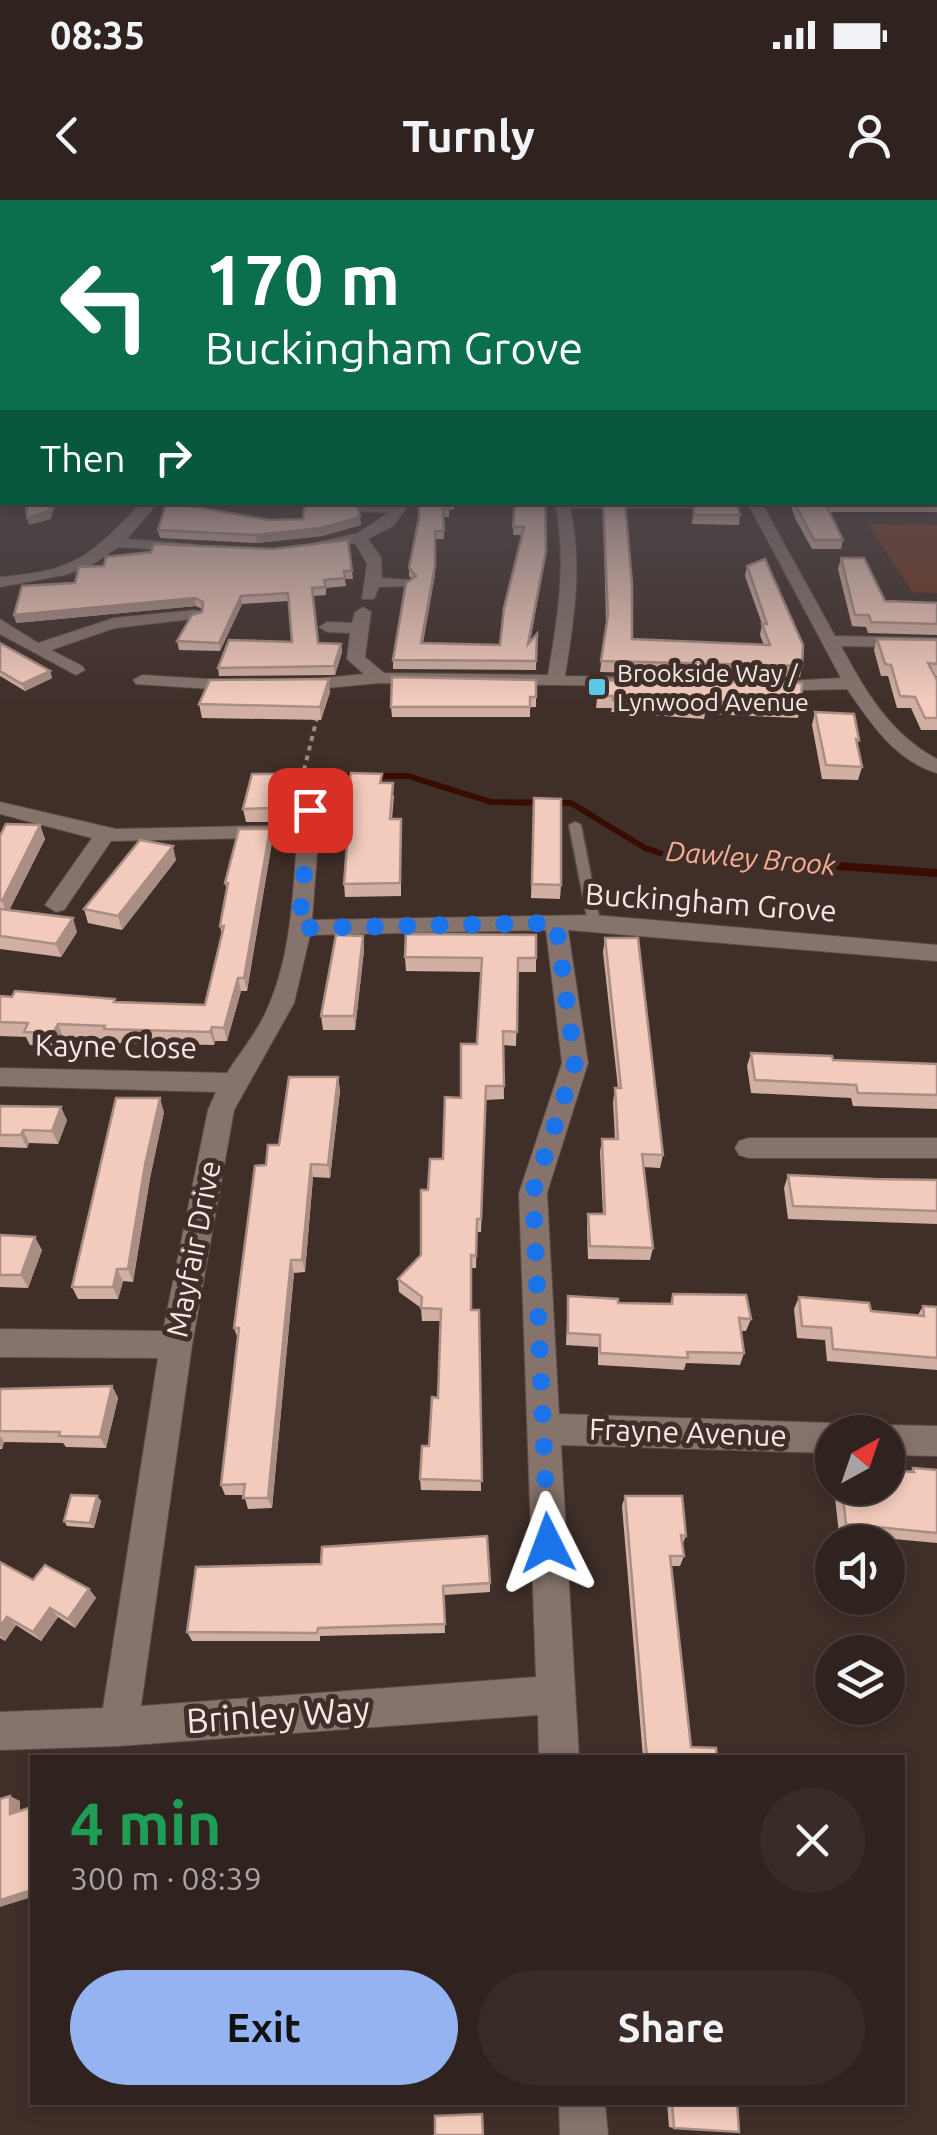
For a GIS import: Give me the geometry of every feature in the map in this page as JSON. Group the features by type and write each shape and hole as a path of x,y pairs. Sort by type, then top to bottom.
{"street":[{"path":"1,585 66,570 115,542 133,522"},
{"path":"286,548 357,537 390,522"},
{"path":"556,679 569,596 570,541 566,522"},
{"path":"765,522 852,683 880,723 906,751 937,766"},
{"path":"357,537 373,552 377,566 356,659 380,678"},
{"path":"115,542 200,549"},
{"path":"327,628 405,584"},
{"path":"38,650 98,624 161,624 195,615"},
{"path":"0,624 10,636 76,670"},
{"path":"832,642 937,644"},
{"path":"182,683 193,665"},
{"path":"142,680 267,686 326,686 380,678 649,682"},
{"path":"742,686 852,683"},
{"name":"Mayfair Drive","path":"119,1727 176,1344 221,1110 231,1083 282,1004 299,928 308,778"},
{"path":"0,808 106,834 307,832"},
{"path":"56,905 106,834"},
{"name":"Buckingham Grove","path":"299,928 594,922 937,953"},
{"path":"556,923 575,1063 533,1192 560,1755"},
{"name":"Kayne Close","path":"0,1078 231,1083"},
{"path":"749,1148 937,1148"},
{"path":"0,1342 176,1344"},
{"name":"Frayne Avenue","path":"543,1428 815,1437"},
{"path":"905,1441 937,1442"},
{"name":"Brinley Way","path":"0,1731 119,1727 555,1695"},
{"path":"582,2105 584,2135"}],"lane":[{"path":"575,824 594,922"}],"path":[{"path":"308,778 326,686"}],"shaded area":[{"path":"868,524 937,525 937,593 912,592"}],"building":[{"path":"160,522 341,522 256,535 158,530"},
{"path":"418,522 444,522 444,531 435,531 435,566 421,643 500,645 504,608 524,527 513,527 513,522 545,522 546,551 528,644 537,634 536,661 393,660 406,583 416,576 409,568"},
{"path":"604,522 627,522 632,639 770,645 747,566 765,559 803,645 802,666 601,661 608,615"},
{"path":"805,522 834,522 843,540 814,540"},
{"path":"348,540 352,571 344,571 345,578 324,580 326,587 312,588 318,643 341,644 334,666 218,668 229,640 292,642 288,593 241,596 219,643 177,641 192,615 202,612 203,602 195,598 14,615 22,586 75,583 79,567 104,566 106,557 151,552 154,544 273,549"},
{"path":"841,558 864,558 885,601 937,603 937,624 871,622 869,615 855,615"},
{"path":"877,639 937,640 937,664 928,663 937,680 937,718 925,718 915,697 900,696 891,665 885,664"},
{"path":"0,643 50,671 22,684 0,671"},
{"path":"392,677 536,680 536,697 530,697 530,707 391,707"},
{"path":"329,679 320,707 199,704 210,680"},
{"path":"599,680 802,683 801,705 706,701 707,707 613,700 613,696 597,696"},
{"path":"815,712 854,714 862,767 826,765"},
{"path":"351,773 382,774 380,783 393,783 390,819 401,819 400,883 344,884 350,806 345,806"},
{"path":"252,774 277,774 271,808 243,809"},
{"path":"534,798 561,799 561,885 532,884"},
{"path":"6,824 40,825 0,901 0,836"},
{"path":"239,829 270,829 244,978 238,978 224,1028 212,1027 210,1032 58,1024 53,1033 24,1032 28,1023 0,1022 0,996 12,997 15,991 115,999 114,1002 205,1005 224,926 220,926 225,883"},
{"path":"140,840 173,846 118,916 84,909"},
{"path":"0,909 73,918 56,944 0,936"},
{"path":"406,934 536,935 536,958 518,958 517,1032 503,1031 504,1086 486,1086 481,1219 477,1219 476,1256 471,1255 471,1310 479,1310 482,1481 420,1479 422,1446 429,1446 432,1397 438,1398 441,1309 421,1308 422,1297 398,1279 421,1255 421,1190 428,1190 430,1159 443,1159 445,1097 461,1098 461,1044 477,1044 482,958 405,957"},
{"path":"336,935 363,936 354,1016 321,1016"},
{"path":"605,938 638,938 663,1155 642,1154 653,1248 590,1246 588,1214 605,1214 602,1139 618,1139 615,1088 621,1088"},
{"path":"751,1053 937,1064 937,1095 858,1093 856,1085 755,1080"},
{"path":"289,1077 338,1077 328,1165 311,1164 302,1260 291,1260 268,1498 243,1498 245,1484 221,1485 239,1328 234,1328 255,1166 266,1165 268,1145 279,1145"},
{"path":"116,1098 160,1098 128,1269 117,1269 113,1287 72,1287"},
{"path":"0,1106 61,1107 52,1131 23,1130 21,1135 0,1135"},
{"path":"788,1175 937,1180 937,1211 793,1206"},
{"path":"0,1235 35,1237 21,1275 0,1275"},
{"path":"673,1294 746,1295 751,1319 739,1318 744,1353 687,1352 688,1358 600,1353 600,1335 568,1333 568,1296 618,1299 618,1303 672,1304"},
{"path":"799,1297 869,1303 871,1311 924,1316 923,1306 937,1307 937,1358 833,1349 831,1328 802,1326"},
{"path":"112,1386 100,1437 0,1431 0,1389"},
{"path":"913,1468 937,1470 937,1533 905,1530 905,1525 846,1524 844,1505 905,1505 905,1471 914,1472"},
{"path":"71,1495 97,1496 90,1523 64,1521"},
{"path":"625,1496 682,1496 684,1556 670,1556 691,1747 716,1748 717,1755 647,1755"},
{"path":"487,1536 490,1583 443,1586 445,1624 318,1628 317,1633 187,1632 196,1567 321,1564 322,1547"},
{"path":"0,1562 33,1580 45,1565 89,1589 68,1619 50,1608 33,1632 7,1617 0,1626"},
{"path":"10,1796 10,1814 30,1808 30,1891 0,1900 0,1799"},
{"path":"672,2105 737,2105 739,2132 674,2128"},
{"path":"482,2114 483,2135 435,2135 435,2116"}],"waterway":[{"name":"Dawley Brook","path":"280,776 408,776 491,802 571,803 645,848 663,854 847,867"},
{"name":"Dawley Brook","path":"811,864 937,873"}],"place":[{"name":"Brookside Way / Lynwood Avenue","path":"597,687"}],"route":[{"path":"310,810 299,928 556,923 575,1063 533,1192 548,1543"}]}
